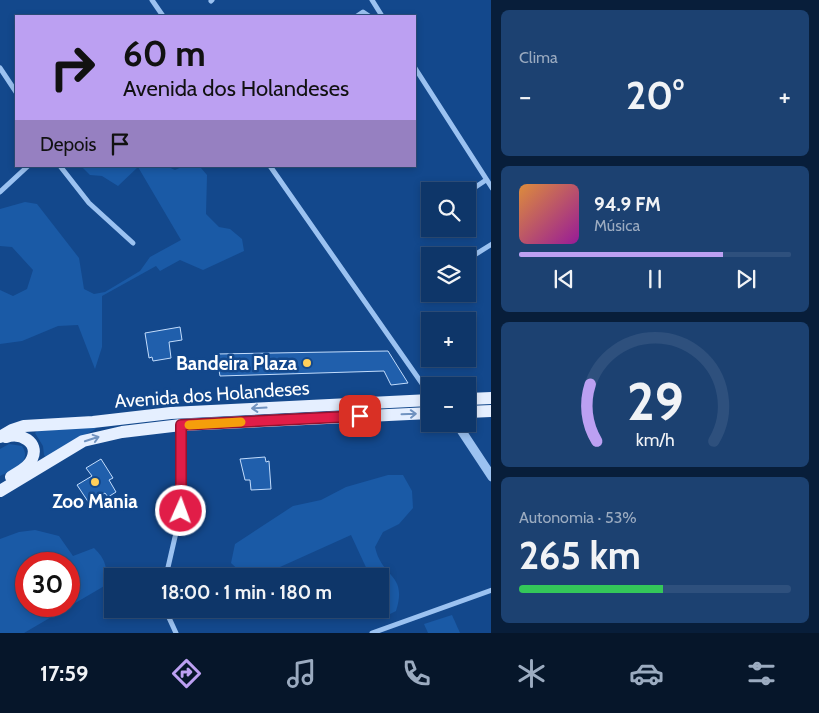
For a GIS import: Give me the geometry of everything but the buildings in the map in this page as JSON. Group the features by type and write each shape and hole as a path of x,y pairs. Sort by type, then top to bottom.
{"main road":[{"path":"476,398 491,398"},
{"name":"Avenida dos Holandeses","path":"0,438 12,430 24,426 93,422 171,412 421,400"},
{"path":"476,412 491,411"},
{"name":"Avenida dos Holandeses","path":"0,491 87,440 122,432 181,425 421,413"},
{"path":"0,438 12,435 21,436 30,442 34,453 32,460 25,468 0,483"}],"street":[{"path":"152,0 162,15"},
{"path":"372,0 381,15"},
{"path":"0,68 15,90"},
{"path":"416,70 491,187"},
{"path":"0,192 27,167"},
{"path":"61,167 89,203 132,244"},
{"path":"271,167 421,382"},
{"path":"476,187 486,180"},
{"path":"476,254 491,245"},
{"path":"168,568 181,511 181,425"},
{"path":"462,432 491,475"},
{"path":"372,633 491,590"},
{"path":"169,618 176,633"}],"shaded area":[{"path":"82,167 138,167 118,186 102,176 90,175"},
{"path":"138,167 168,167 175,170 182,167 201,168 207,175 206,214 219,227 230,229 242,239 244,251 203,270 180,260 160,271 156,266 102,296 102,347 95,369 78,325 58,326 22,341 0,344 0,290 13,296 27,289 33,270 12,247 0,246 0,209 25,202 37,204 79,258 84,289 94,294 105,292 140,271 150,257 181,240"},
{"path":"97,427 46,457 43,446 35,433 37,431"},
{"path":"9,444 22,446 25,457 20,465 0,476 0,449"},
{"path":"388,475 403,475 412,491 413,508 399,524 383,532 375,547 378,557 386,568 366,568 351,535 278,568 236,568 231,563 235,544 293,506 321,500 346,487"},
{"path":"35,530 59,536 70,552 15,552 15,617 51,617 24,633 0,633 0,539 19,532"},
{"path":"94,548 101,556 106,568 104,568 104,586 80,600 80,553"},
{"path":"389,572 399,589 396,611 389,614"},
{"path":"452,615 460,633 428,633 424,624"}],"slow traffic":[{"path":"189,425 241,422"}],"place":[{"name":"Bandeira Plaza","path":"307,363"},
{"name":"Zoo Mania","path":"95,482"}],"route":[{"path":"181,511 181,425 360,416"}]}
